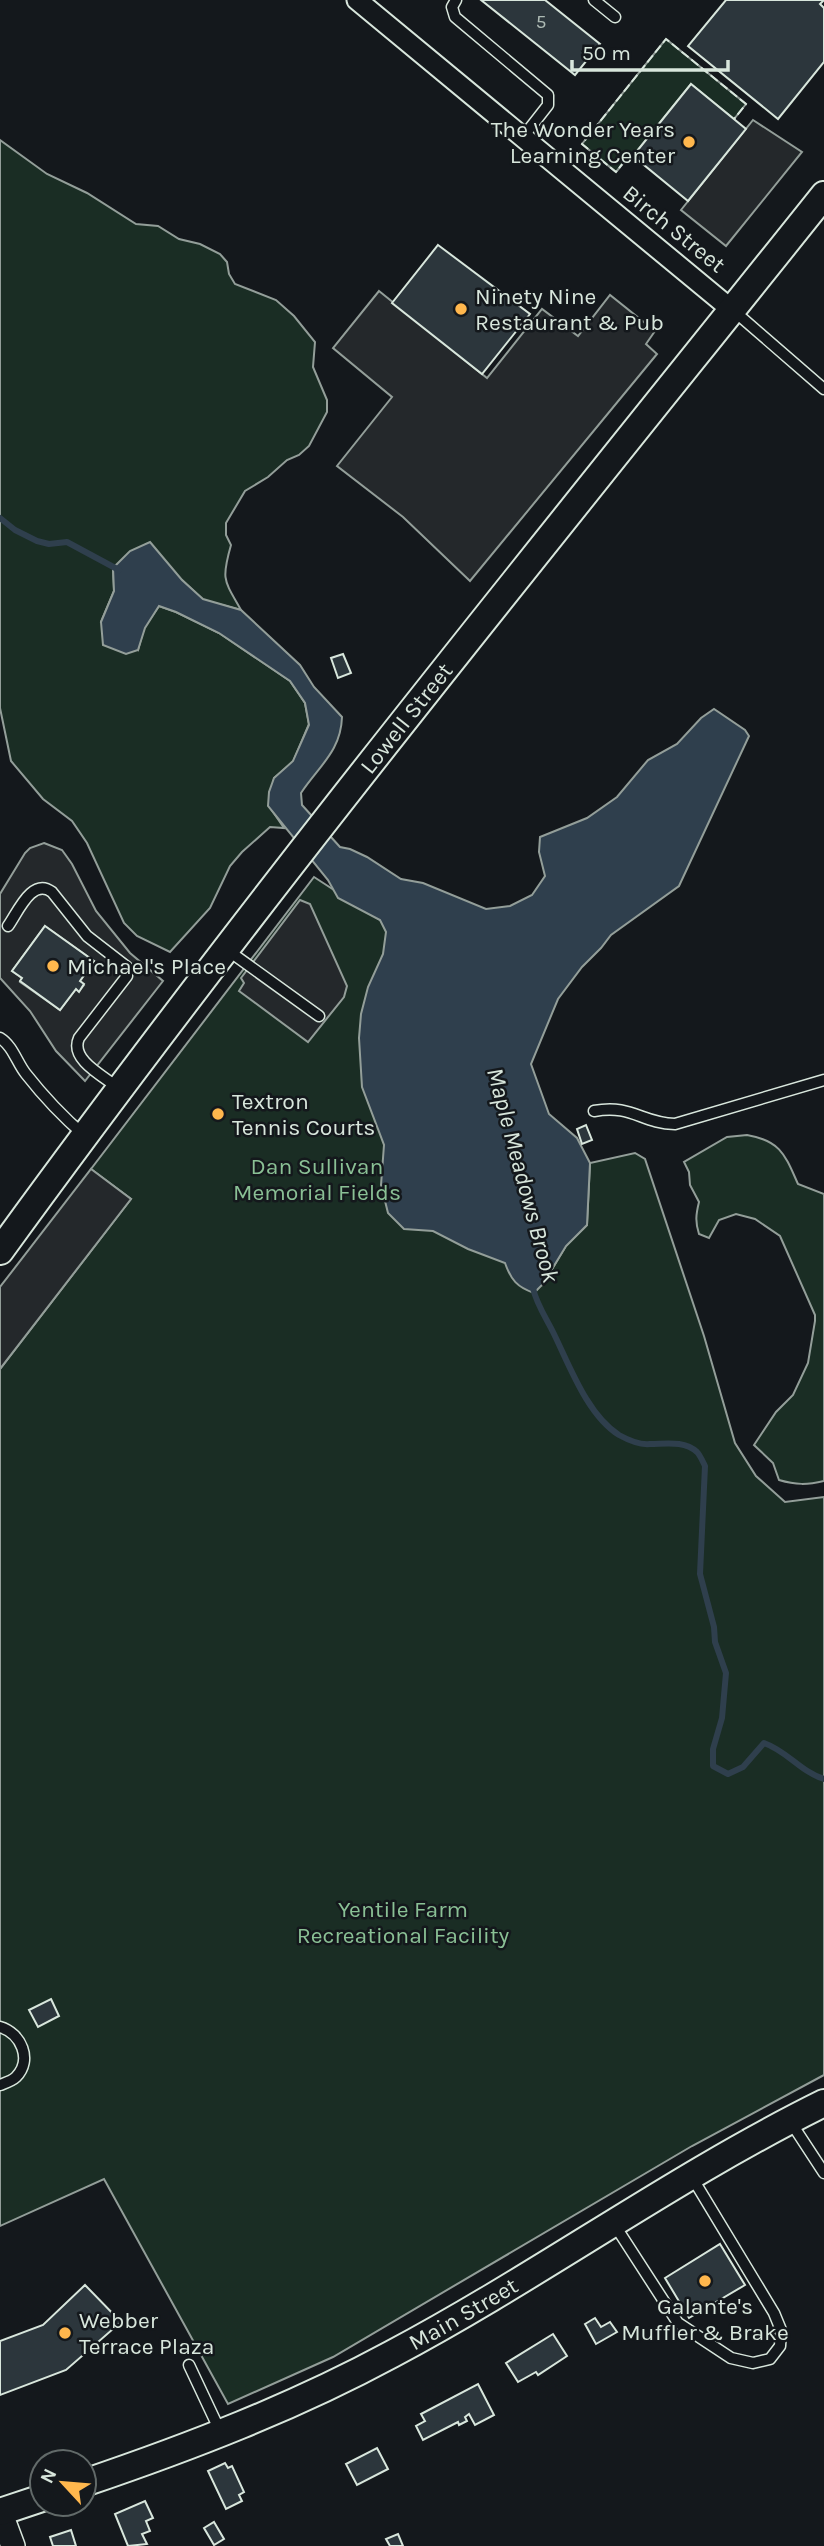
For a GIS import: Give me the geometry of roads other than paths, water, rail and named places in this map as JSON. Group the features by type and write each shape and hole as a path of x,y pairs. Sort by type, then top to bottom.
{"main road":[{"name":"Lowell Street","path":"3,1237 85,1137 328,816 824,195"},
{"name":"Main Street","path":"98,2478 221,2433 288,2405 393,2354 692,2176 824,2104"},
{"path":"1,2511 28,2502"}],"street":[{"name":"Birch Street","path":"357,0 732,310"},
{"path":"1,2511 13,2546"}],"lane":[{"path":"456,0 453,7 455,17 548,95 548,105 523,137"},
{"path":"594,0 615,17"},
{"path":"732,310 824,389"},
{"path":"8,926 32,892 46,887 89,938 127,967 127,976 79,1038 76,1046 82,1060 120,1090"},
{"path":"226,949 319,1016"},
{"path":"0,1038 7,1043 24,1071 57,1112 85,1137"},
{"path":"594,1111 621,1108 652,1121 676,1124 824,1080"},
{"path":"0,2027 15,2035 23,2048 24,2063 15,2078 0,2085"},
{"path":"790,2121 824,2173"},
{"path":"614,2223 678,2323 731,2358 753,2363 770,2359 780,2346 781,2330 774,2313 692,2176"},
{"path":"189,2365 221,2433"}],"water":[{"path":"150,542 182,580 203,599 241,610 300,665 314,687 342,717 341,729 333,749 301,793 302,805 340,847 367,857 401,879 423,883 486,909 510,906 532,895 545,876 539,852 540,837 587,818 617,797 648,760 677,744 701,718 714,709 745,730 749,736 679,886 611,935 582,967 558,999 531,1064 549,1114 577,1138 590,1163 587,1225 566,1246 543,1284 534,1293 515,1282 505,1263 468,1249 433,1231 404,1229 388,1213 381,1185 384,1145 362,1087 359,1038 361,1014 368,987 383,954 386,932 380,920 338,898 328,880 268,806 274,778 293,761 309,725 305,703 290,681 219,633 159,606 145,628 138,650 126,654 103,645 101,622 114,591 113,568 130,551"}],"waterway":[{"name":"Maple Meadows Brook","path":"0,518 15,530 37,541 49,544 67,542 119,570"},
{"name":"Maple Meadows Brook","path":"533,1288 580,1388 597,1415 619,1435 638,1443 674,1443 692,1448 705,1466 700,1574 714,1627 715,1642 726,1673 722,1718 713,1749 713,1766 728,1774 743,1767 764,1743 780,1751 808,1772 824,1779"}],"place":[{"name":"The Wonder Years Learning Center","path":"689,142"},
{"name":"Ninety Nine Restaurant & Pub","path":"461,309"},
{"name":"Michael's Place","path":"53,966"},
{"name":"Textron Tennis Courts","path":"218,1114"},
{"name":"Galante's Muffler & Brake","path":"705,2281"},
{"name":"Webber Terrace Plaza","path":"65,2333"}],"park label":[{"name":"Dan Sullivan Memorial Fields","path":"317,1179"},
{"name":"Yentile Farm Recreational Facility","path":"403,1922"}]}
